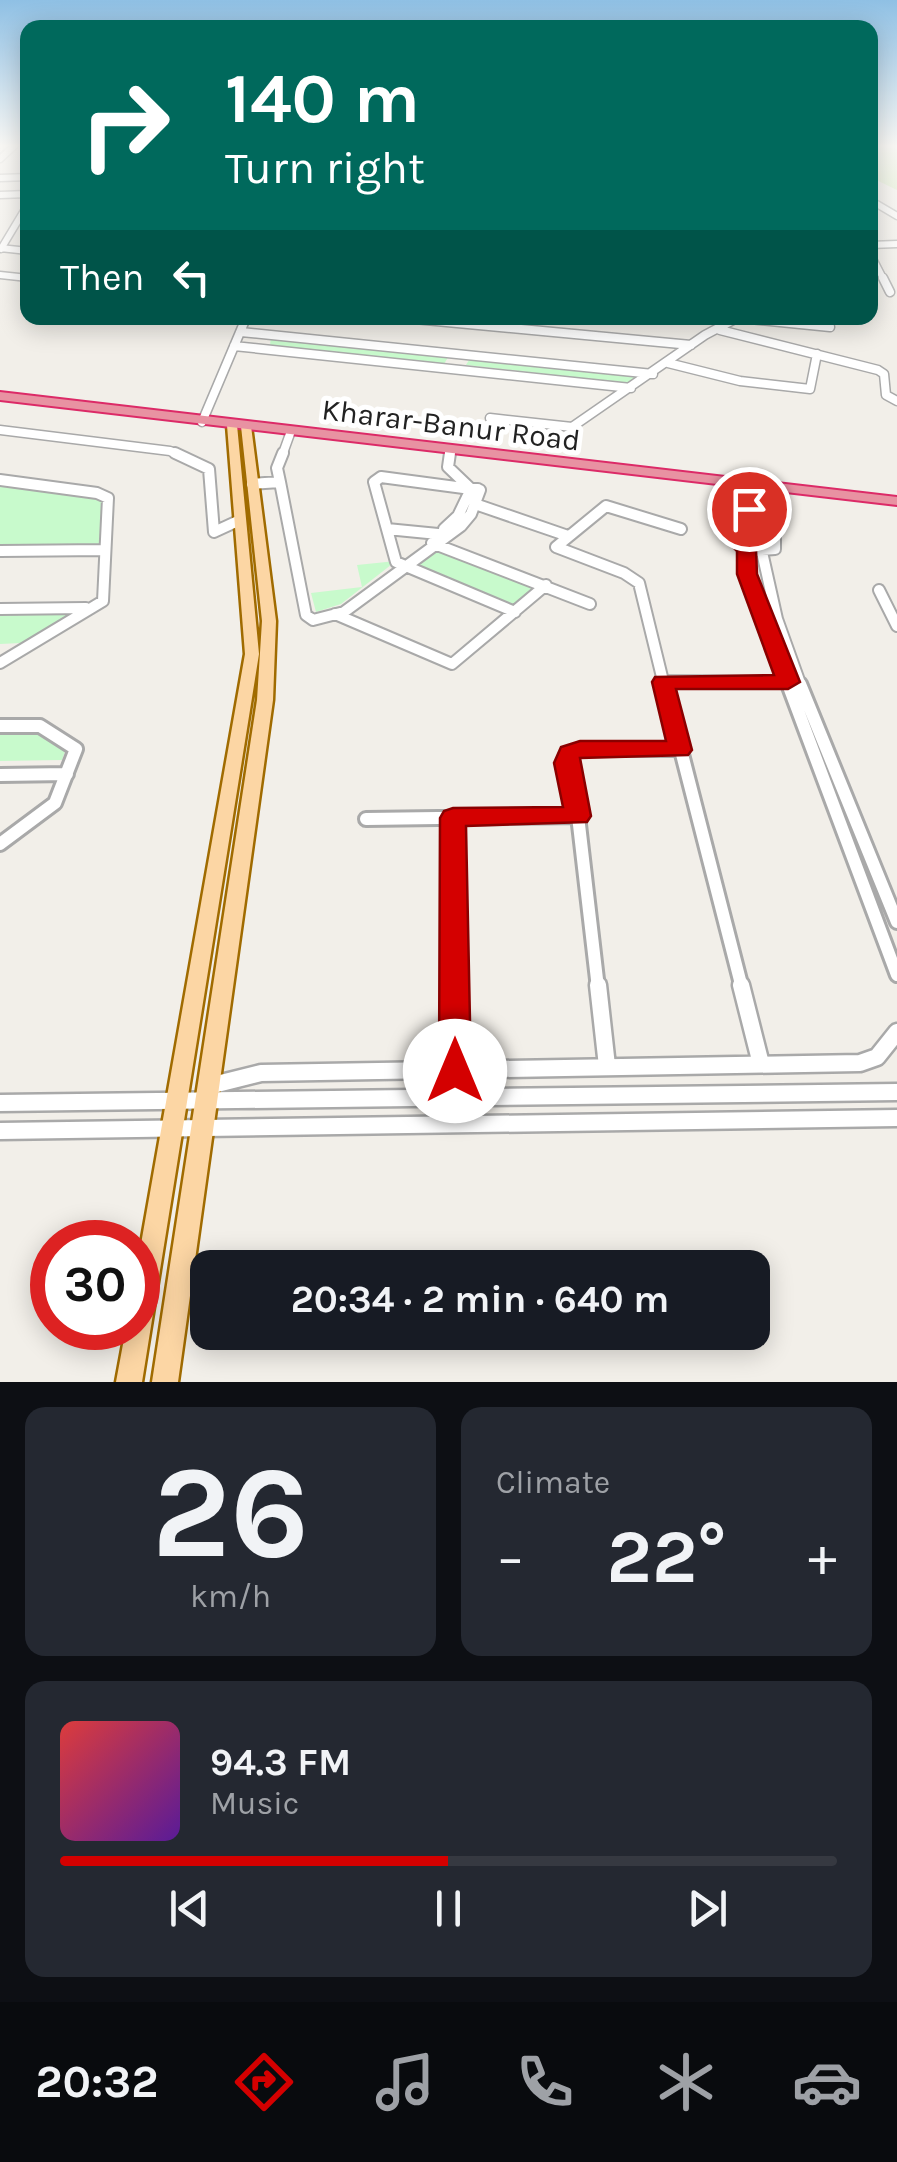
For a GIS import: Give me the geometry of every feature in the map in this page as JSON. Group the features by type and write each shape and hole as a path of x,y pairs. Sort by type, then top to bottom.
{"highway":[{"name":"Kharar-Banur Road","path":"0,396 897,501"}],"main road":[{"path":"164,1382 266,686 269,621 252,484 239,426"},
{"path":"130,1382 252,654 240,520 239,426"}],"street":[{"path":"0,248 20,217"},
{"path":"878,269 890,292"},
{"path":"202,422 244,325"},
{"path":"532,325 693,344"},
{"path":"490,418 569,428 728,325"},
{"path":"818,325 830,326"},
{"path":"720,330 881,371 886,396 897,400"},
{"path":"241,332 653,374"},
{"path":"234,346 631,388"},
{"path":"446,369 455,354"},
{"path":"668,363 748,382 810,389 817,354"},
{"path":"0,430 176,452 210,469 214,532 240,520"},
{"path":"291,431 277,468 306,615 313,620 333,615 434,540 456,520 471,488"},
{"path":"450,450 448,467 471,488"},
{"path":"434,540 465,523 480,490 377,478 374,482 401,565 515,612"},
{"path":"0,480 106,496 103,600 0,663"},
{"path":"252,484 280,482"},
{"path":"747,532 762,532 777,543 775,548 762,552 747,550 736,541 747,532 758,487"},
{"path":"758,487 762,532"},
{"path":"475,504 568,536"},
{"path":"681,529 606,506 568,536 558,549 624,573 639,584 761,1064"},
{"path":"387,529 434,540 590,604"},
{"path":"0,551 104,550"},
{"path":"747,550 747,574 897,975"},
{"path":"762,552 763,576 780,624 890,884 897,922"},
{"path":"333,615 452,664 546,585"},
{"path":"879,590 897,626"},
{"path":"0,610 89,608"},
{"path":"663,682 788,682"},
{"path":"0,726 40,726 71,742 76,752 55,803 0,844"},
{"path":"607,1066 578,816 566,763 570,753 580,749 680,750"},
{"path":"0,774 67,774"},
{"path":"366,818 578,816"},
{"path":"453,818 455,1071"},
{"path":"865,886 890,884"},
{"path":"0,1103 178,1099 282,1071 455,1071 872,1060 897,1032"},
{"path":"208,1093 897,1092"},
{"path":"0,1131 897,1118"}],"green space":[{"path":"271,335 450,354 444,364 270,346"},
{"path":"472,355 649,375 635,384 466,365"},
{"path":"0,482 109,497 102,544 0,546"},
{"path":"438,548 537,586 515,605 414,565"},
{"path":"396,561 341,604 316,612 311,593 362,587 357,565"},
{"path":"71,614 21,643 0,644 0,615"},
{"path":"44,729 69,740 62,760 0,761 0,730"}],"route":[{"path":"455,1071 453,818 578,816 566,763 566,757 573,751 680,750 663,682 788,682 747,574 747,550 736,541 747,532 749,509"}]}
